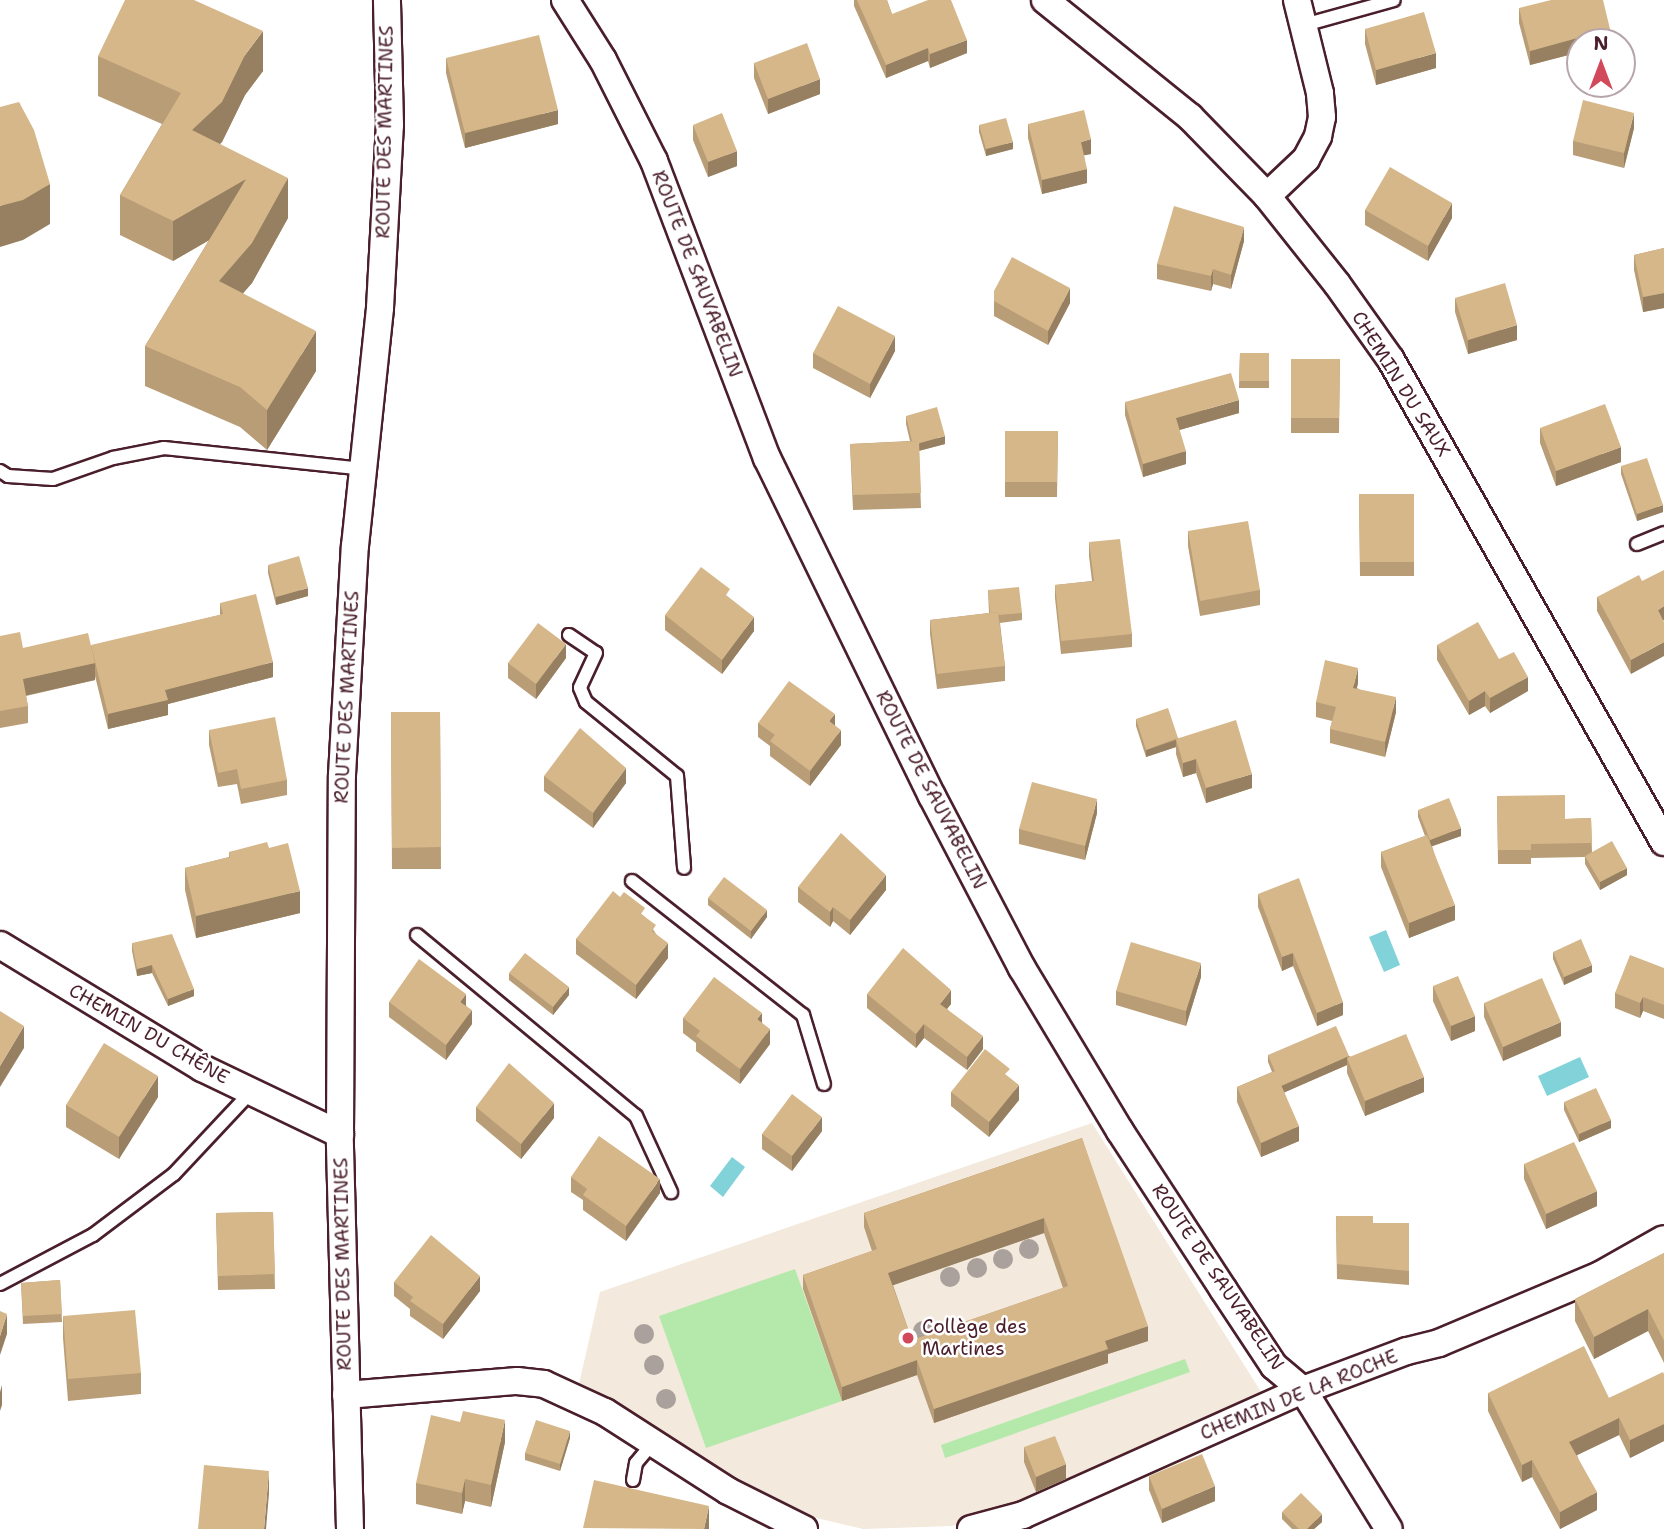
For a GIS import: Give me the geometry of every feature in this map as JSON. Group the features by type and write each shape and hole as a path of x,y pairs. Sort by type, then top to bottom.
{"street":[{"name":"ROUTE DES MARTINES","path":"350,1529 340,1134 342,775 363,469 380,308 387,177 387,0"},
{"name":"ROUTE DE SAUVABELIN","path":"565,0 603,60 654,161 767,458 932,796 1022,968 1120,1131 1223,1289 1274,1366 1303,1390 1389,1529"},
{"name":"CHEMIN DU SAUX","path":"1045,0 1190,117 1267,196 1391,360 1664,842"},
{"path":"1267,196 1306,159 1318,136 1320,93 1300,12"},
{"name":"CHEMIN DU CHÊNE","path":"0,945 202,1068 340,1134"},
{"name":"CHEMIN DE LA ROCHE","path":"971,1529 1023,1516 1303,1390 1407,1350 1439,1343 1600,1275 1664,1238"},
{"name":"ROUTE DES MARTINES","path":"346,1395 517,1381 544,1384 604,1412 652,1444"},
{"path":"652,1444 728,1491 804,1529"}],"lane":[{"path":"1300,12 1394,0"},
{"path":"0,471 8,476 53,479 113,458 164,447 363,469"},
{"path":"1637,544 1664,533"},
{"path":"569,635 596,653 580,688 586,702 677,776 684,868"},
{"path":"632,881 803,1015 824,1084"},
{"path":"416,935 636,1116 671,1192"},
{"path":"0,1284 93,1235 164,1181 251,1092"},
{"path":"633,1480 636,1463 652,1444"}],"shaded area":[{"name":"Collège des Martines","path":"1092,1123 1263,1395 1033,1501 952,1526 863,1529 787,1511 579,1384 600,1292"}],"green space":[{"path":"795,1269 842,1401 706,1448 659,1316"},
{"path":"1185,1359 1190,1372 945,1458 941,1445"}],"water":[{"path":"1386,930 1400,965 1384,972 1369,937"},
{"path":"1580,1057 1589,1077 1547,1096 1538,1076"},
{"path":"732,1157 745,1167 723,1197 710,1186"}],"building":[{"path":"125,0 194,0 263,31 245,55 222,102 192,130 288,178 252,243 219,281 316,331 267,410 240,387 145,346 246,179 173,221 120,195 181,93 98,56"},
{"path":"857,0 887,0 892,14 928,0 951,0 967,40 930,54 928,48 886,65"},
{"path":"1551,0 1603,0 1610,28 1566,28 1566,41 1530,51 1519,8"},
{"path":"1424,12 1436,53 1376,70 1365,29"},
{"path":"539,35 558,110 465,133 446,58"},
{"path":"807,43 820,79 768,99 754,63"},
{"path":"1583,100 1634,113 1624,153 1573,141"},
{"path":"19,102 34,130 50,184 23,200 0,206 0,107"},
{"path":"1084,110 1091,139 1081,142 1087,169 1042,180 1028,124"},
{"path":"722,113 737,151 708,162 693,125"},
{"path":"1006,118 1013,142 986,149 979,125"},
{"path":"1390,167 1452,203 1428,246 1365,210"},
{"path":"1174,206 1244,227 1231,275 1213,269 1211,276 1157,264"},
{"path":"1664,248 1664,293 1643,297 1634,255"},
{"path":"1012,257 1070,288 1048,331 994,301 994,291"},
{"path":"1505,283 1517,325 1468,340 1455,298"},
{"path":"838,306 895,336 870,384 813,353"},
{"path":"1240,353 1269,353 1269,381 1239,381"},
{"path":"1291,359 1340,359 1339,418 1291,418"},
{"path":"1231,373 1239,400 1176,418 1186,451 1143,464 1125,402"},
{"path":"1605,404 1621,447 1556,471 1540,428"},
{"path":"937,407 945,436 919,443 912,441 906,416"},
{"path":"1005,431 1058,431 1057,482 1005,482"},
{"path":"919,441 921,493 853,495 850,444"},
{"path":"1647,458 1663,505 1637,514 1621,466"},
{"path":"1359,494 1414,494 1414,562 1360,562"},
{"path":"1248,521 1260,590 1200,601 1188,531"},
{"path":"1120,539 1132,634 1061,641 1055,585 1094,581 1089,542"},
{"path":"299,556 308,588 276,597 268,565"},
{"path":"701,567 730,589 726,595 754,617 722,660 665,615"},
{"path":"1664,570 1664,606 1658,610 1664,622 1664,642 1631,660 1597,597 1639,575 1642,581"},
{"path":"1019,587 1022,613 990,613 988,590"},
{"path":"256,594 273,662 165,690 168,700 108,714 91,645 223,614 220,603"},
{"path":"998,612 1005,666 937,674 930,620"},
{"path":"1478,622 1499,659 1514,652 1528,677 1490,698 1485,691 1469,701 1437,645"},
{"path":"538,623 566,644 536,684 508,663"},
{"path":"20,632 23,648 88,633 95,663 23,679 28,706 0,711 0,636"},
{"path":"1325,660 1358,668 1353,688 1396,697 1385,742 1330,729 1336,707 1316,702"},
{"path":"789,681 835,714 829,721 841,730 810,771 770,741 775,735 758,723"},
{"path":"1168,708 1178,738 1146,750 1136,719"},
{"path":"391,712 440,712 441,847 392,848"},
{"path":"275,717 287,780 241,789 237,769 218,773 209,730"},
{"path":"1236,720 1252,774 1206,788 1196,759 1183,763 1176,739"},
{"path":"580,728 626,768 593,813 544,776"},
{"path":"1032,782 1097,799 1085,846 1019,829"},
{"path":"1565,795 1565,819 1591,818 1592,843 1531,844 1531,850 1498,850 1497,796"},
{"path":"1449,798 1461,828 1430,840 1418,810"},
{"path":"841,833 886,875 850,920 833,907 830,912 798,887"},
{"path":"1427,835 1455,905 1409,923 1381,852"},
{"path":"1612,841 1627,868 1600,882 1585,856"},
{"path":"267,842 269,848 288,843 300,891 196,916 185,868 230,857 229,852"},
{"path":"724,877 767,910 751,931 708,898"},
{"path":"1299,878 1343,1002 1317,1013 1293,953 1282,957 1258,894"},
{"path":"613,891 620,897 624,892 645,908 641,914 656,925 652,931 668,943 636,985 576,939"},
{"path":"172,934 194,989 168,999 152,965 137,969 132,943"},
{"path":"1581,939 1592,965 1564,977 1553,952"},
{"path":"1131,942 1201,963 1186,1011 1116,991"},
{"path":"903,948 951,990 940,1004 983,1036 967,1057 924,1024 916,1034 867,994"},
{"path":"525,953 569,987 553,1007 509,973"},
{"path":"1630,955 1664,968 1664,1005 1643,997 1640,1003 1615,993"},
{"path":"419,959 466,994 460,1002 472,1010 446,1045 389,1002"},
{"path":"1458,976 1475,1016 1451,1026 1433,986"},
{"path":"714,977 762,1013 757,1019 770,1029 740,1069 696,1036 700,1031 683,1018"},
{"path":"1542,978 1561,1022 1503,1047 1484,1003"},
{"path":"0,1011 24,1026 0,1066"},
{"path":"1336,1026 1349,1056 1281,1086 1268,1055"},
{"path":"1406,1034 1424,1077 1365,1101 1347,1058"},
{"path":"104,1043 158,1076 119,1137 66,1105"},
{"path":"985,1049 1010,1069 1005,1074 1019,1085 989,1122 951,1092"},
{"path":"509,1063 554,1103 521,1144 476,1107"},
{"path":"1275,1071 1299,1126 1261,1143 1237,1087"},
{"path":"1596,1088 1611,1120 1579,1134 1564,1102"},
{"path":"792,1094 822,1117 792,1156 762,1134"},
{"path":"599,1136 660,1179 626,1226 583,1195 587,1189 571,1177"},
{"path":"1082,1138 1148,1326 1105,1341 1108,1349 934,1409 917,1360 842,1387 803,1275 877,1249 864,1213","holes":["1044,1218 1068,1286 912,1340 888,1273"]},
{"path":"1574,1142 1597,1191 1546,1214 1524,1164"},
{"path":"273,1212 275,1274 218,1276 216,1213"},
{"path":"1336,1216 1373,1216 1373,1223 1409,1223 1409,1271 1337,1264"},
{"path":"431,1235 480,1276 443,1324 410,1301 413,1297 394,1282"},
{"path":"1664,1253 1664,1341 1648,1309 1594,1337 1575,1299"},
{"path":"60,1280 62,1314 23,1316 21,1283"},
{"path":"135,1310 141,1373 68,1379 63,1316"},
{"path":"0,1311 7,1314 0,1336"},
{"path":"1584,1346 1609,1398 1663,1372 1664,1424 1630,1440 1617,1413 1619,1418 1569,1442 1597,1492 1560,1512 1532,1460 1522,1465 1488,1393"},
{"path":"463,1411 505,1420 491,1485 465,1479 462,1493 416,1483 431,1415 460,1422"},
{"path":"536,1420 570,1431 560,1464 525,1453"},
{"path":"1055,1436 1066,1464 1036,1477 1024,1447"},
{"path":"1202,1454 1215,1486 1162,1509 1149,1476"},
{"path":"204,1465 269,1471 264,1529 198,1529"},
{"path":"594,1480 709,1506 704,1529 583,1528"},
{"path":"1301,1493 1322,1514 1307,1529 1299,1529 1282,1512"}],"place":[{"name":"Collège des Martines","path":"908,1338"}]}
